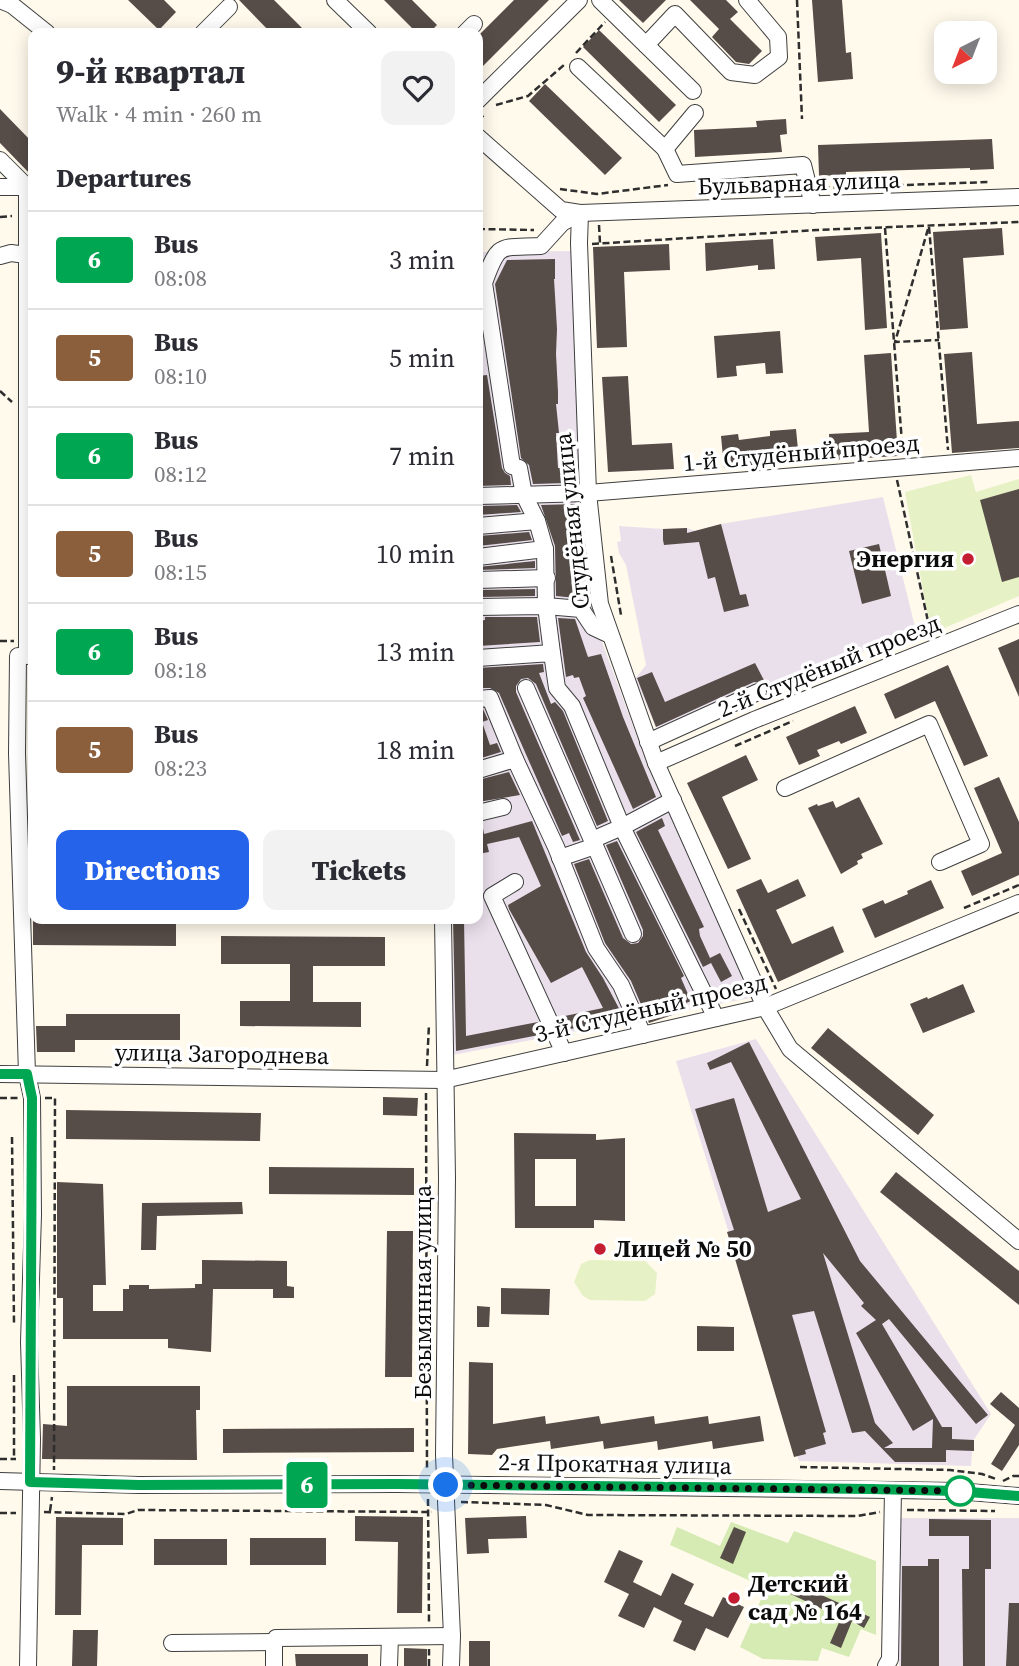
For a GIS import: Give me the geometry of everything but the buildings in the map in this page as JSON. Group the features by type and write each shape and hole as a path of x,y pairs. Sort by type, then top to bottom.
{"street":[{"path":"0,0 12,5 41,28"},
{"path":"335,0 364,28"},
{"path":"483,95 579,0"},
{"path":"600,0 693,91"},
{"path":"646,45 676,14 731,72 755,75 779,57 778,37 747,0"},
{"path":"208,28 229,7"},
{"path":"574,61 665,149 677,174 803,165 813,205"},
{"path":"665,149 695,113"},
{"path":"483,141 561,210 580,213"},
{"path":"0,160 28,185"},
{"path":"0,187 28,187"},
{"name":"Бульварная улица","path":"580,213 1019,197"},
{"path":"580,213 562,223 541,246 503,248 494,254 484,283 485,331 512,466 519,467 524,495 537,521 545,548 546,606 557,688 572,706 622,827 716,1018"},
{"name":"Студёная улица","path":"580,213 588,493 600,604 656,763 765,1007 790,1049 1019,1241"},
{"path":"28,237 28,336"},
{"path":"0,256 11,253 26,255"},
{"name":"1-й Студёный проезд","path":"483,496 588,493 1019,458"},
{"path":"483,526 537,521"},
{"path":"28,536 26,656 17,753 27,1074 32,1098 28,1666"},
{"path":"483,556 545,548"},
{"path":"483,580 547,578"},
{"path":"483,607 546,606 581,609 593,627 610,635"},
{"name":"2-й Студёный проезд","path":"656,763 754,720 1019,614"},
{"path":"483,658 552,653"},
{"path":"0,657 26,656"},
{"path":"526,688 633,934"},
{"path":"648,742 758,692"},
{"path":"483,699 490,698 596,948 621,985 643,1035"},
{"path":"785,788 929,724 981,844 940,862"},
{"path":"483,768 515,759"},
{"path":"560,858 673,800"},
{"path":"483,812 503,807"},
{"path":"515,882 492,897 564,1053"},
{"name":"3-й Студёный проезд","path":"444,1080 765,1007 1019,903"},
{"name":"Безымянная улица","path":"443,924 447,1178 444,1455 451,1666"},
{"name":"улица Загороднева","path":"0,1074 444,1080"},
{"name":"2-я Прокатная улица","path":"0,1481 53,1484 893,1490 1019,1496"},
{"path":"886,1666 890,1659 893,1490"},
{"path":"274,1666 276,1638 452,1636"},
{"path":"389,1666 390,1637"},
{"path":"172,1643 274,1642"}],"path":[{"path":"797,0 802,119"},
{"path":"483,116 498,103 528,96 574,61 614,13"},
{"path":"571,191 597,194 680,184 677,174"},
{"path":"819,188 993,182"},
{"path":"589,244 1019,222"},
{"path":"929,226 950,464"},
{"path":"895,342 929,226"},
{"path":"885,228 895,342 899,468 934,648"},
{"path":"483,229 541,230"},
{"path":"895,342 939,340"},
{"path":"421,1080 426,1094 427,1121 429,1666"},
{"path":"32,1098 55,1098 53,1484 50,1512"},
{"path":"12,1137 14,1328"},
{"path":"14,1368 14,1459"},
{"path":"800,1467 950,1470 982,1474 1002,1481 1019,1476"},
{"path":"0,1513 126,1514 138,1510 429,1513 457,1502 527,1503 588,1515 857,1516 891,1510 995,1511"}],"shaded area":[{"path":"573,251 580,493 589,607 649,769 755,997 453,1055 453,924 483,924 483,252"},
{"path":"883,497 917,635 849,656 773,689 765,684 656,728 635,679 646,665 626,565 619,553 619,526 687,528 696,531 721,524"},
{"path":"756,1039 991,1414 973,1441 971,1466 799,1461 676,1061"},
{"path":"900,1518 1019,1518 1019,1666 899,1666"}],"green space":[{"name":"Энергия","path":"971,475 976,492 1019,479 1019,596 935,632 927,612 905,492"},
{"path":"590,1260 645,1261 657,1273 655,1294 645,1301 590,1300 583,1296 574,1282 581,1264"},
{"path":"731,1522 788,1543 794,1531 876,1561 876,1635 861,1629 849,1657 822,1648 818,1661 763,1659 740,1647 766,1588 670,1545 677,1527 720,1546"}],"bus line":[{"name":"6","path":"0,1074 27,1074 32,1098 30,1482 871,1489 1019,1496"}],"place":[{"name":"Энергия","path":"968,559"},
{"name":"Лицей № 50","path":"600,1249"},
{"name":"Детский сад № 164","path":"734,1598"}],"route":[{"path":"446,1485 960,1491"}]}
